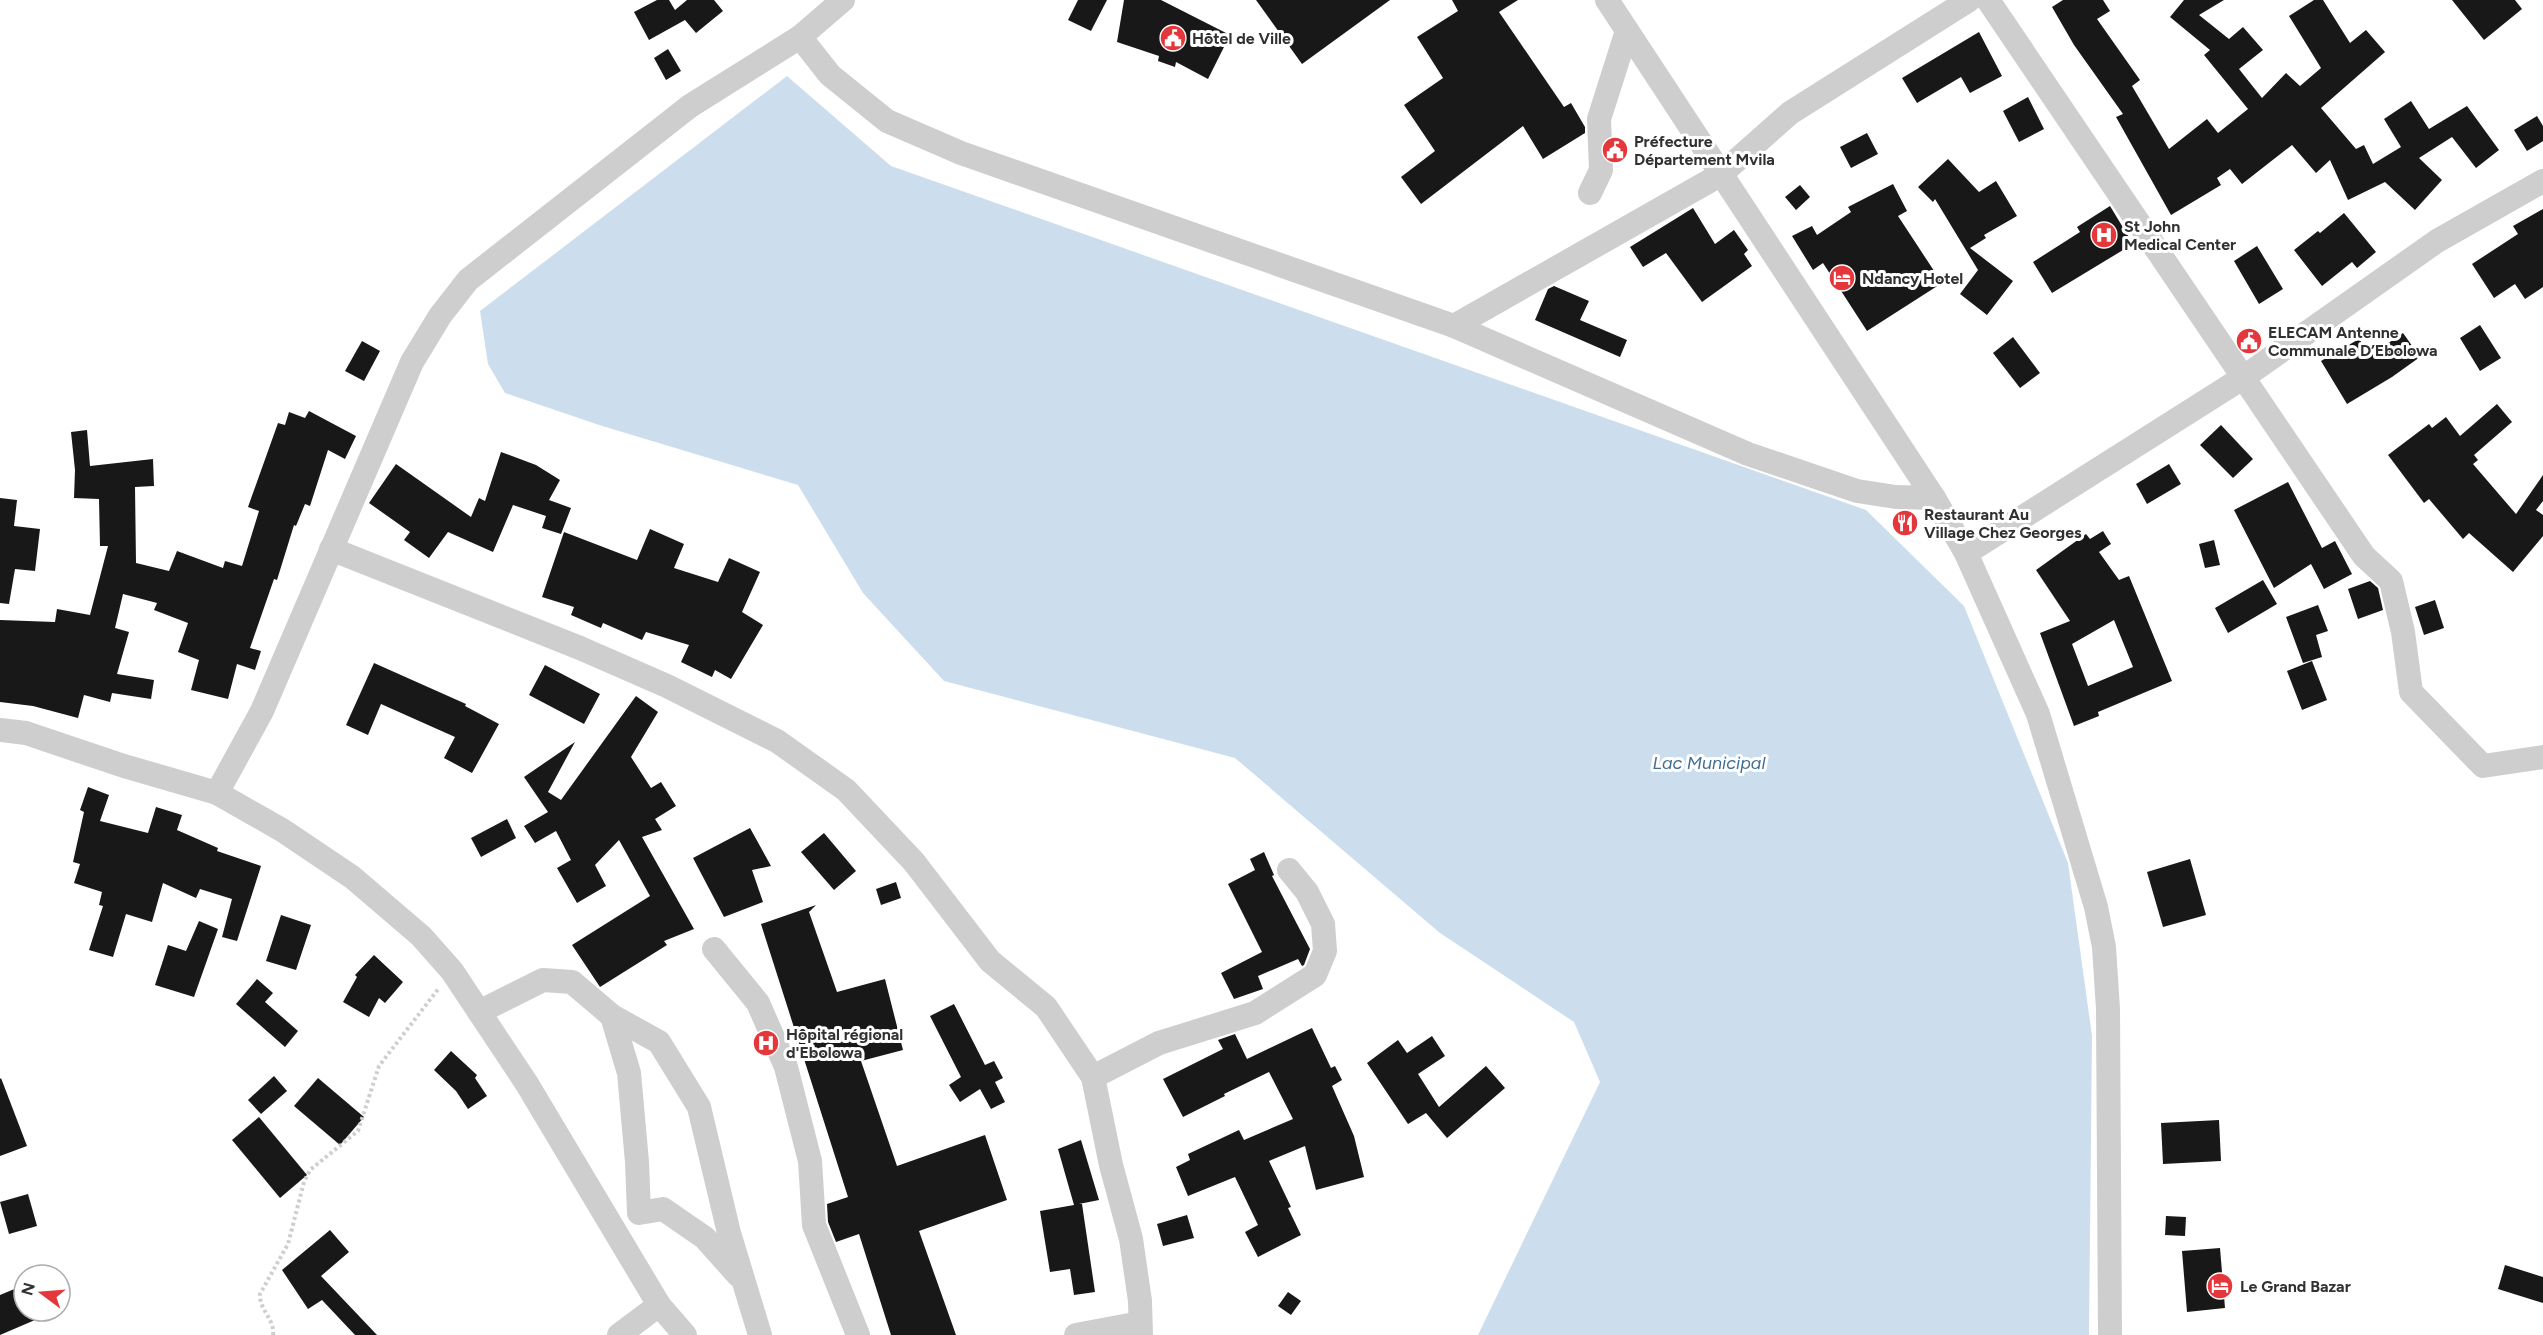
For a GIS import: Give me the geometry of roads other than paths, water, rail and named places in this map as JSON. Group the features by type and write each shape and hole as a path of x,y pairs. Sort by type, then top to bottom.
{"street":[{"path":"217,793 262,711 412,362 440,316 468,280 690,106 800,37 843,0"},
{"path":"1607,0 1934,498 1966,553 2038,714 2086,872 2104,947 2108,1009 2110,1335"},
{"path":"1454,326 1720,175 1790,113 1969,0"},
{"path":"1988,0 2364,556 2391,580 2403,632 2411,692 2483,766 2543,757"},
{"path":"1590,193 1601,170 1599,119 1627,31"},
{"path":"800,37 830,75 887,120 961,153 1454,326 1748,454 1857,491 1896,497 1934,498"},
{"path":"1966,553 2244,377 2437,241 2543,181"},
{"path":"331,549 580,648 668,686 777,741 846,790 914,862 990,961 1046,1007 1093,1077 1111,1165 1131,1239 1140,1301 1141,1329 1076,1335"},
{"path":"0,730 26,734 217,793 282,830 352,877 421,936 452,971 527,1084 659,1305 685,1335"},
{"path":"1093,1077 1159,1043 1255,1013 1315,975 1325,951 1323,924 1307,892 1289,870"},
{"path":"714,949 758,1003 786,1067 810,1161 814,1225 858,1335"},
{"path":"479,1012 543,980 572,982 612,1016 659,1042 699,1107 729,1233 760,1335"},
{"path":"612,1016 628,1073 638,1162 639,1213 663,1209 705,1238 744,1283"},
{"path":"620,1335 659,1305"}],"water":[{"name":"Lac Municipal","path":"787,76 891,166 1866,510 1964,606 2068,863 2092,1036 2089,1335 1478,1335 1600,1082 1574,1022 1440,933 1235,758 944,681 863,593 798,485 599,425 505,393 488,364 480,311"}],"place":[{"name":"Hôtel de Ville","path":"1173,38"},
{"name":"Préfecture Département Mvila","path":"1615,150"},
{"name":"St John Medical Center","path":"2104,235"},
{"name":"Ndancy Hotel","path":"1842,278"},
{"name":"ELECAM Antenne Communale D’Ebolowa","path":"2249,341"},
{"name":"Restaurant Au Village Chez Georges","path":"1905,523"},
{"name":"Hôpital régional d'Ebolowa","path":"766,1043"},
{"name":"Le Grand Bazar","path":"2220,1286"}]}
